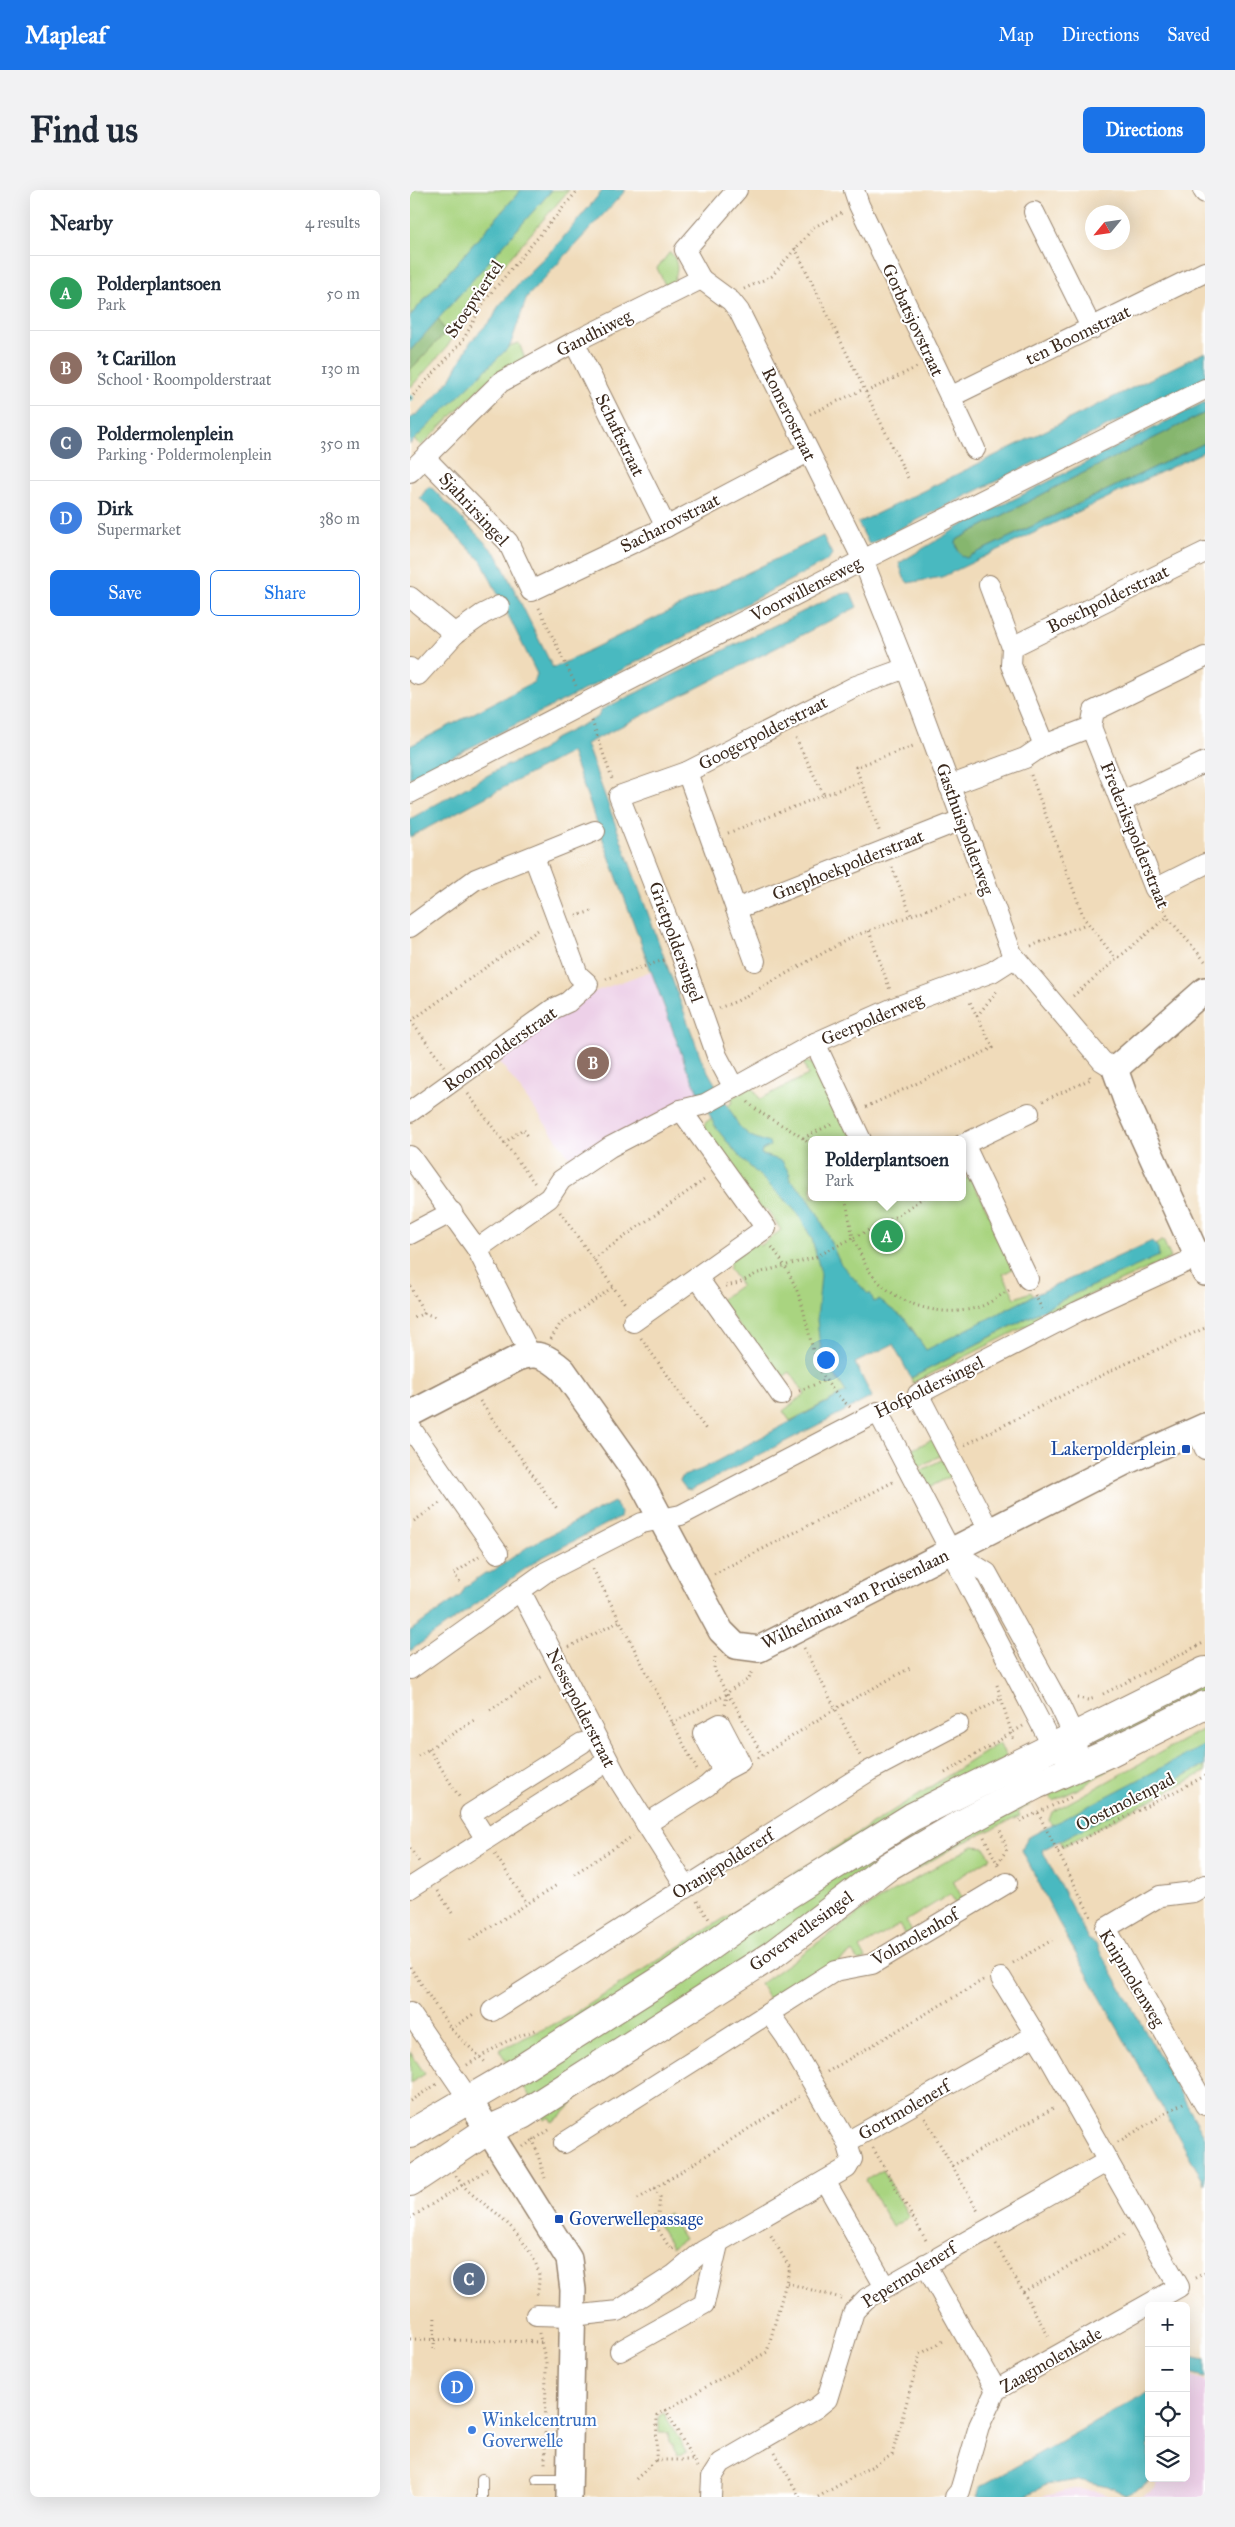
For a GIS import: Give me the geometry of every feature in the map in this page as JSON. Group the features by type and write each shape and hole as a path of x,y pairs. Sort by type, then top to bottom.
{"main road":[{"name":"Goverwellesingel","path":"410,2134 468,2098 521,2069 669,1975 741,1924 912,1817 1205,1671"},
{"name":"Goverwellesingel","path":"410,2182 488,2130 522,2115 772,1955 889,1866 952,1829 1042,1797 1080,1764 1109,1753 1205,1705"}],"street":[{"path":"701,279 685,250 737,190"},
{"path":"1203,190 1205,194"},
{"name":"Gorbatsjovstraat","path":"856,198 975,449"},
{"path":"1034,212 1092,329"},
{"name":"ten Boomstraat","path":"950,397 1205,272"},
{"name":"Romerostraat","path":"701,279 730,301 739,312 863,560"},
{"name":"Gandhiweg","path":"410,472 501,382 574,342 701,279"},
{"name":"Schaftstraat","path":"574,342 666,527"},
{"name":"Voorwillenseweg","path":"410,793 863,560 1205,389"},
{"name":"Sacharovstraat","path":"531,591 666,527 808,452"},
{"name":"Sjahrirsingel","path":"425,458 508,542 531,591"},
{"name":"Boschpolderstraat","path":"1012,646 1205,552"},
{"name":"Gasthuispolderweg","path":"863,560 906,668 986,888 1013,956 1057,1009 1108,1065"},
{"path":"989,585 1012,646 1011,665 1044,745"},
{"path":"410,597 455,634"},
{"path":"410,668 418,675 455,634 483,614 499,606"},
{"path":"949,786 1025,758 1044,745 1092,728 1094,711 1205,657"},
{"name":"Googerpolderstraat","path":"619,796 687,772 856,686 906,668"},
{"name":"Frederikspolderstraat","path":"1092,728 1155,889"},
{"path":"1121,802 1205,762"},
{"path":"687,772 756,961"},
{"name":"Grietpoldersingel","path":"619,796 717,1056 720,1096"},
{"name":"Gnephoekpolderstraat","path":"736,909 961,820"},
{"path":"410,927 476,879 595,831"},
{"path":"534,856 578,975 588,984"},
{"path":"1155,889 1205,864"},
{"name":"Geerpolderweg","path":"681,1110 720,1096 815,1043 896,1007 998,970 1013,956"},
{"name":"Roompolderstraat","path":"410,1112 554,1009 568,1002 588,984"},
{"path":"1201,1265 1126,1100 1108,1065 1205,990"},
{"path":"815,1043 858,1136"},
{"path":"477,1249 548,1199 561,1180 610,1146 681,1110 766,1228 702,1284 635,1321"},
{"path":"966,1144 1029,1113"},
{"path":"966,1151 1031,1286"},
{"path":"410,1156 477,1249 537,1355 471,1383 410,1414"},
{"path":"410,1234 452,1212"},
{"name":"Hofpoldersingel","path":"990,1532 918,1394 1077,1312 1201,1265"},
{"path":"702,1284 781,1395"},
{"name":"Wilhelmina van Pruisenlaan","path":"537,1355 551,1359 563,1370 638,1476 721,1631 736,1646 759,1650 1123,1463 1202,1435"},
{"name":"Hofpoldersingel","path":"410,1669 546,1572 642,1522 681,1515 878,1412 912,1473"},
{"path":"410,1427 496,1549"},
{"path":"912,1473 952,1551 987,1574 1060,1706 1064,1742 1080,1764"},
{"name":"Nessepolderstraat","path":"520,1590 608,1761 686,1887"},
{"path":"647,1825 705,1787 731,1767 703,1733 720,1724"},
{"name":"Oranjepoldererf","path":"492,2011 869,1771 958,1724"},
{"path":"486,1840 470,1814 582,1743"},
{"path":"410,1888 608,1761"},
{"name":"Volmolenhof","path":"564,2143 835,1971 872,1964 1008,1883"},
{"path":"1106,1928 1160,1896 1193,1892 1205,1885"},
{"name":"Knipmolenweg","path":"1106,1928 1199,2095"},
{"path":"999,1973 1143,2224"},
{"path":"410,2013 468,2098 569,2259 573,2290 569,2488"},
{"path":"768,2013 813,2084 856,2137"},
{"name":"Gortmolenerf","path":"536,2315 572,2316 618,2310 674,2275 720,2240 847,2168 852,2159 856,2137 1034,2036"},
{"name":"Pepermolenerf","path":"712,2477 721,2463 828,2399 858,2306 885,2286 1105,2156"},
{"path":"825,2181 885,2286"},
{"name":"Zaagmolenkade","path":"955,2497 960,2491 979,2426 996,2390 1179,2287 1143,2224"},
{"path":"620,2352 704,2304 720,2240"},
{"path":"930,2261 962,2330 996,2390"},
{"path":"711,2497 712,2477"}],"lane":[{"path":"482,2479 482,2497"},
{"path":"537,2479 569,2488"}],"path":[{"name":"Stoepviertel","path":"410,399 462,342 485,300 578,190"},
{"path":"730,301 742,290 772,276 814,226 856,198"},
{"path":"795,248 908,478"},
{"path":"793,422 932,360"},
{"path":"531,591 581,697"},
{"path":"589,714 619,796"},
{"path":"787,721 824,795"},
{"path":"911,915 856,767 932,739"},
{"path":"1025,758 1086,924 1116,959"},
{"path":"711,840 861,782"},
{"path":"702,1014 737,1002 852,937 986,888"},
{"name":"Frederikspolderstraat","path":"1155,889 1168,916 1205,961"},
{"path":"1057,1009 1168,916"},
{"path":"558,922 538,929 410,1021 594,1259 635,1321 635,1329 707,1431"},
{"path":"1013,956 1086,924"},
{"path":"869,931 896,1007"},
{"path":"588,984 645,968 669,959"},
{"path":"808,1136 993,1048 962,983"},
{"path":"977,1016 998,990"},
{"path":"1029,1113 1032,1106 1091,1079 1088,1073 1108,1065"},
{"path":"720,1096 758,1112 804,1138 808,1142"},
{"path":"504,1143 523,1129 528,1136"},
{"path":"804,1138 808,1136"},
{"path":"594,1259 722,1167"},
{"path":"846,1201 853,1238 871,1273 903,1301 927,1309 950,1312 981,1306 1031,1286 1045,1315"},
{"path":"702,1284 740,1283 758,1273 813,1258 876,1228 918,1201"},
{"path":"766,1228 767,1241 784,1266 801,1304 814,1357 835,1394 854,1410"},
{"path":"410,1286 424,1313 438,1318"},
{"path":"537,1355 560,1324 613,1287"},
{"path":"412,1319 424,1313"},
{"path":"974,1441 1114,1369 1205,1328"},
{"path":"781,1395 803,1391 826,1380"},
{"path":"471,1383 481,1402 558,1510"},
{"path":"696,1584 912,1473"},
{"path":"414,1522 455,1492"},
{"path":"460,1582 454,1574 496,1549"},
{"path":"584,1553 705,1787"},
{"path":"490,1710 557,1660 620,1620"},
{"path":"721,1631 714,1669 762,1756"},
{"path":"795,1631 869,1771"},
{"path":"720,1724 730,1690 750,1679 759,1650"},
{"path":"731,1767 748,1764 835,1709 910,1668"},
{"path":"996,1682 1002,1698 1010,1733 1024,1761"},
{"path":"672,1723 728,1694"},
{"path":"958,1724 1002,1698"},
{"path":"418,1756 476,1719"},
{"path":"428,1749 470,1814"},
{"name":"Oostmolenpad","path":"1058,1852 1205,1776"},
{"name":"Knipmolenweg","path":"1038,1813 1093,1920 1106,1928"},
{"path":"574,1874 647,1825"},
{"path":"998,1864 1007,1849 1000,1830"},
{"path":"984,1837 1008,1883"},
{"path":"486,1840 527,1904"},
{"path":"429,1876 454,1916"},
{"path":"470,1940 557,1885"},
{"path":"638,2199 813,2084 1052,1940"},
{"path":"410,1967 451,2028 480,2057"},
{"path":"451,2028 482,2009 492,2011"},
{"path":"1105,2156 1161,2115 1199,2095"},
{"path":"952,2166 1072,2098"},
{"path":"856,2137 930,2261"},
{"path":"655,2188 660,2197 658,2214 651,2218 671,2250 688,2240 697,2256"},
{"path":"656,2460 657,2415 767,2352 790,2268 761,2217"},
{"path":"1023,2292 1143,2224"},
{"path":"787,2283 852,2302 858,2306"},
{"path":"434,2349 435,2314"},
{"path":"818,2497 892,2455 920,2354 962,2330"},
{"path":"410,2339 434,2338 541,2342"},
{"path":"666,2410 697,2468 712,2477"},
{"path":"766,2437 800,2497"},
{"path":"636,2479 656,2460 693,2460"}],"shaded area":[{"path":"651,971 687,1069 700,1093 606,1140 574,1163 497,1058 583,996"},
{"path":"1190,2376 1205,2380 1205,2497 1141,2497 1155,2489 1157,2482 1190,2482"},
{"path":"1074,2489 1096,2491 1113,2497 1041,2497"}],"green space":[{"path":"410,190 521,190 410,316"},
{"path":"552,190 569,190 501,268 482,292 447,347 410,388 410,370 445,333 438,318"},
{"path":"670,252 676,261 677,271 674,281 667,289 657,268"},
{"path":"438,318 445,333 410,370 410,351"},
{"path":"519,343 525,359 493,375 421,446 414,439 510,346"},
{"path":"1205,413 1205,443 966,558 959,554 956,542 958,539 1071,479"},
{"path":"803,1061 819,1066 835,1101 830,1104 837,1118 842,1116 851,1136 808,1136 808,1201 966,1201 966,1178 970,1177 1016,1267 1003,1274 1015,1298 1031,1292 1033,1296 926,1351 911,1327 831,1369 846,1392 790,1421 783,1411 805,1394 790,1372 778,1380 720,1300 741,1285 729,1268 731,1266 729,1262 757,1242 760,1246 781,1230 766,1208 762,1211 704,1130 705,1123 733,1102 731,1098 752,1087 760,1099 808,1075"},
{"path":"1163,1240 1171,1258 1047,1314 1044,1309 1158,1252 1155,1245"},
{"path":"1039,1312 1042,1317 1040,1319 913,1383 911,1378"},
{"path":"935,1438 943,1454 915,1469 907,1452"},
{"path":"945,1458 953,1475 926,1489 918,1472"},
{"path":"1205,1682 1205,1699 1091,1748 1089,1739"},
{"path":"1205,1728 1205,1772 1063,1846 1049,1820 1052,1812"},
{"path":"999,1743 1006,1757 509,2065 499,2050 571,2016"},
{"path":"1120,1762 1080,1788 1053,1801 1046,1792"},
{"path":"1017,1784 533,2101 520,2081 944,1806"},
{"path":"1028,1801 1030,1805 1018,1811 1020,1816 956,1846 888,1886 591,2083 561,2116 552,2122 549,2117 545,2120 541,2114 885,1879"},
{"path":"973,1846 984,1847 991,1858 953,1881 964,1901 957,1905 950,1894 906,1921 912,1932 905,1935 899,1925 860,1948 866,1959 859,1961 853,1952 771,2003 760,1984 872,1904"},
{"path":"410,2052 425,2074 410,2083"},
{"path":"883,2170 909,2217 892,2227 866,2180"},
{"path":"668,2213 684,2239 672,2247 656,2221"},
{"path":"664,2413 686,2451 678,2456 669,2441 668,2433 659,2433 659,2416"}],"water":[{"path":"521,190 552,190 410,351 410,316"},
{"path":"603,190 626,190 527,297 510,346 410,444 410,419 425,408 451,378 471,341 493,318 498,307 525,276 556,246"},
{"path":"1205,352 1205,378 869,544 858,523"},
{"path":"1205,402 1205,413 1071,479 958,539 956,542 958,550 966,558 1205,443 1205,451 942,577 908,583 904,578 899,563 959,527"},
{"path":"428,487 431,487 497,555 553,668 823,536 832,554 828,560 582,691 410,778 410,746 534,682 537,674 482,562 420,498"},
{"path":"851,593 857,607 586,744 702,1061 739,1126 750,1136 769,1143 770,1146 762,1150 761,1154 782,1161 790,1174 790,1180 806,1195 819,1216 840,1263 868,1294 870,1293 874,1302 879,1300 905,1319 926,1350 1037,1294 1152,1241 1158,1248 1159,1256 1072,1295 911,1378 893,1344 855,1363 872,1397 691,1490 686,1489 680,1481 681,1477 702,1469 846,1392 823,1357 817,1320 821,1274 812,1239 798,1214 738,1155 716,1128 687,1069 571,752 410,837 410,819 499,769 542,750 554,739 598,717 601,710 837,595"},
{"path":"614,1502 621,1512 620,1517 539,1559 410,1651 410,1631 460,1596 465,1587 485,1573 490,1573 529,1546"},
{"path":"1205,1745 1205,1765 1042,1850 1088,1939 1096,1944 1205,2137 1205,2184 1062,1929 1022,1850 1027,1838"},
{"path":"1190,2356 1205,2359 1205,2377 1190,2373"},
{"path":"1145,2394 1145,2482 1148,2483 1126,2495 1108,2486 1078,2480 1046,2485 1023,2497 977,2497 981,2486"}],"place":[{"name":"'t Carillon","path":"593,1063"},
{"name":"Polderplantsoen","path":"887,1236"},
{"name":"Lakerpolderplein","path":"1186,1449"},
{"name":"Goverwellepassage","path":"559,2219"},
{"name":"Poldermolenplein","path":"469,2279"},
{"name":"Dirk","path":"457,2387"},
{"name":"Winkelcentrum Goverwelle","path":"472,2430"}]}
